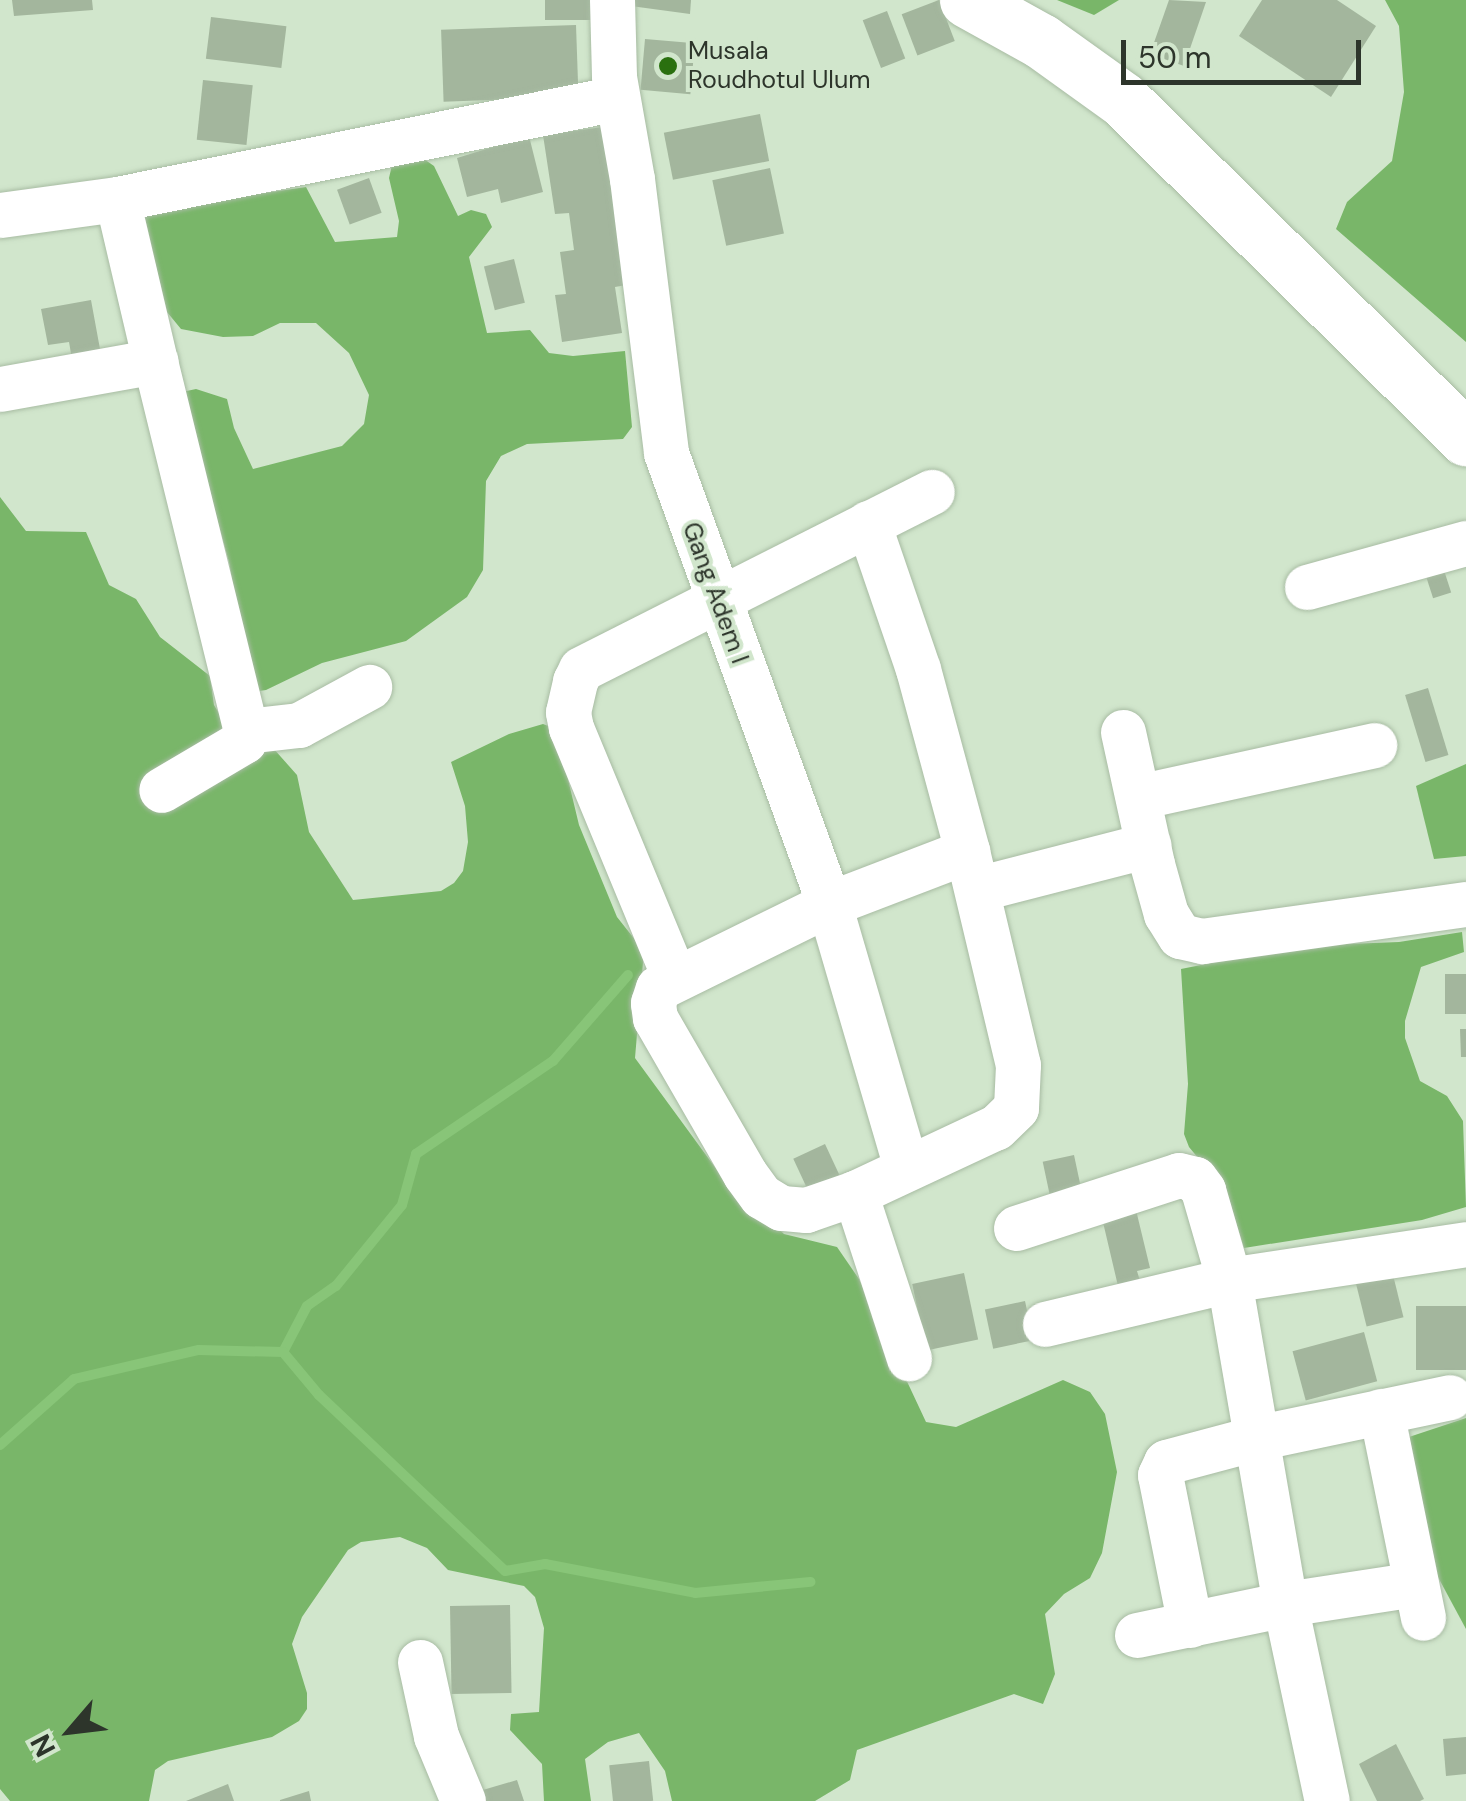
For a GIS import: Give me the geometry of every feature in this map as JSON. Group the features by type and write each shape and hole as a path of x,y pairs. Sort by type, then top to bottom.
{"main road":[{"path":"968,0 1041,41 1123,100 1466,438"}],"street":[{"name":"Gang Adem I","path":"612,0 618,98 666,453 829,904 906,1166"},
{"path":"0,215 117,199 618,98"},
{"path":"117,199 246,731 244,742 161,790"},
{"path":"0,389 154,361"},
{"path":"676,979 616,845 568,712 581,669 932,492"},
{"path":"868,524 918,669 972,870 1018,1065 1016,1108 996,1127 855,1193 806,1210 782,1208 761,1196 655,1018 653,1003 658,988 829,904 972,870 1148,845"},
{"path":"1307,587 1466,543"},
{"path":"246,731 298,725 369,686"},
{"path":"1123,732 1166,914 1180,936 1202,940 1466,904"},
{"path":"1138,797 1374,746"},
{"path":"1016,1228 1179,1175 1195,1180 1203,1190 1229,1280 1285,1604 1327,1801"},
{"path":"855,1193 909,1358"},
{"path":"1044,1324 1229,1280 1466,1244"},
{"path":"1190,1625 1160,1476 1166,1462 1256,1438 1450,1397"},
{"path":"1137,1636 1285,1604 1419,1601 1381,1411"},
{"path":"420,1662 436,1736 463,1801"}],"green space":[{"path":"1057,0 1119,0 1094,15"},
{"path":"1385,0 1466,0 1466,342 1336,229 1347,202 1392,161 1404,92 1399,26"},
{"path":"421,157 434,166 458,216 471,210 486,214 492,227 469,257 487,333 530,330 549,353 573,356 625,351 632,427 623,439 527,444 501,456 486,481 483,570 467,597 406,641 322,663 266,690 252,692 229,562 182,392 196,389 227,399 234,428 253,469 342,446 364,424 369,395 349,353 316,323 280,323 253,336 223,337 181,329 162,306 140,211 306,187 335,242 397,237 399,221 389,178 392,165"},
{"path":"0,497 26,531 86,532 109,585 136,599 160,637 210,676 214,705 230,732 273,748 297,775 309,832 353,900 441,891 454,883 463,871 468,842 465,806 451,762 509,734 543,724 556,729 579,825 617,917 644,951 635,1058 717,1170 784,1234 837,1247 859,1279 926,1422 956,1427 1063,1380 1090,1392 1105,1414 1117,1472 1102,1553 1090,1578 1064,1594 1045,1614 1055,1674 1043,1704 1014,1694 857,1750 850,1780 815,1801 672,1801 665,1771 639,1733 608,1742 585,1759 591,1801 544,1801 542,1764 510,1730 511,1714 539,1712 544,1628 535,1597 524,1586 448,1570 427,1548 400,1537 361,1542 348,1550 302,1617 292,1644 307,1693 307,1709 299,1721 272,1737 168,1761 155,1770 149,1801 10,1801 0,1789"},
{"path":"1466,764 1466,856 1434,859 1416,786"},
{"path":"1462,932 1464,952 1421,967 1405,1021 1405,1038 1420,1081 1447,1096 1463,1121 1466,1207 1422,1220 1244,1248 1227,1193 1189,1147 1184,1134 1188,1084 1181,969 1296,946 1399,942"},
{"path":"1466,1418 1466,1629 1432,1566 1409,1437"}],"building":[{"path":"12,0 92,0 93,10 14,16"},
{"path":"545,0 606,0 606,20 545,20"},
{"path":"616,0 691,0 690,14 616,4"},
{"path":"939,0 955,41 917,55 902,14"},
{"path":"1169,0 1206,2 1184,66 1150,54"},
{"path":"1262,0 1337,0 1376,26 1331,97 1239,36"},
{"path":"887,11 905,59 881,68 863,20"},
{"path":"211,17 286,26 281,68 206,59"},
{"path":"576,25 579,97 444,102 441,30"},
{"name":"Musala Roudhotul Ulum","path":"645,39 695,43 690,94 641,90"},
{"path":"203,80 253,85 246,145 197,140"},
{"path":"760,114 769,161 673,180 664,133"},
{"path":"603,127 626,285 615,287 622,333 562,342 555,295 566,294 560,252 574,250 569,213 555,214 543,135"},
{"path":"529,136 543,192 501,203 498,189 467,197 457,158"},
{"path":"770,168 784,234 726,246 712,180"},
{"path":"369,178 382,213 350,224 337,190"},
{"path":"514,259 525,303 495,310 484,266"},
{"path":"91,300 102,360 73,365 69,342 48,345 41,309"},
{"path":"1441,561 1451,592 1433,598 1423,567"},
{"path":"1428,688 1448,755 1426,762 1405,695"},
{"path":"1445,974 1466,974 1466,1014 1445,1014"},
{"path":"1460,1029 1466,1029 1466,1057 1461,1057"},
{"path":"825,1144 844,1184 812,1199 793,1159"},
{"path":"1074,1155 1081,1189 1050,1196 1043,1162"},
{"path":"1136,1210 1150,1268 1137,1271 1140,1281 1118,1286 1102,1218"},
{"path":"1389,1259 1404,1317 1367,1326 1352,1268"},
{"path":"964,1273 978,1340 926,1351 912,1284"},
{"path":"1025,1301 1033,1340 993,1349 985,1310"},
{"path":"1416,1306 1466,1306 1466,1370 1416,1370"},
{"path":"1364,1332 1377,1381 1306,1400 1293,1351"},
{"path":"510,1605 512,1693 452,1694 450,1606"},
{"path":"1466,1737 1466,1774 1446,1776 1443,1739"},
{"path":"1396,1744 1424,1799 1420,1801 1377,1801 1359,1764"},
{"path":"649,1761 653,1801 613,1801 609,1765"},
{"path":"517,1780 524,1801 479,1801 476,1792"},
{"path":"228,1784 234,1801 186,1801"},
{"path":"309,1791 311,1801 280,1801 280,1800"}],"waterway":[{"path":"283,1352 307,1306 336,1286 402,1205 416,1154 553,1061 628,975"},
{"path":"0,1445 74,1379 199,1350 283,1352 319,1395 505,1571 545,1564 695,1593 810,1582"}],"place":[{"name":"Musala Roudhotul Ulum","path":"668,66"}]}
